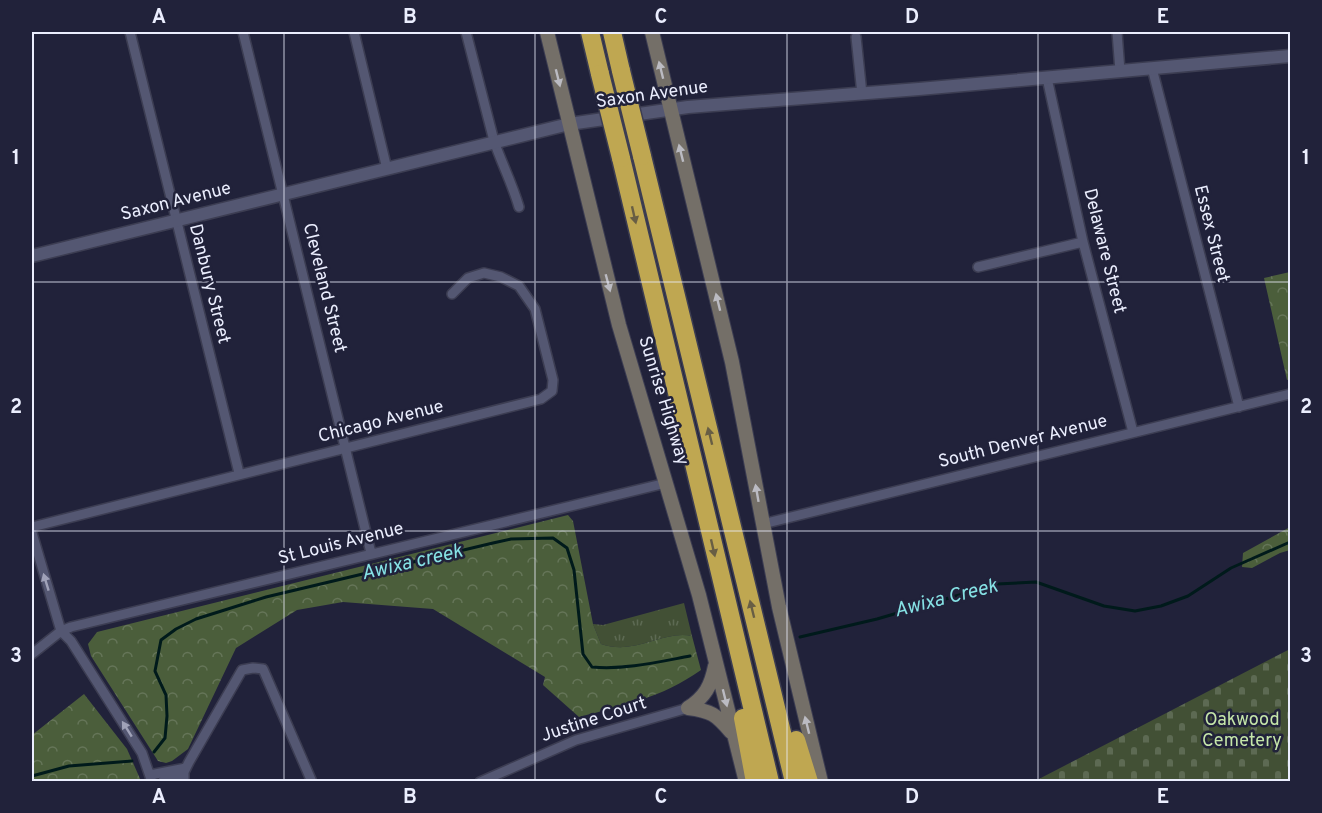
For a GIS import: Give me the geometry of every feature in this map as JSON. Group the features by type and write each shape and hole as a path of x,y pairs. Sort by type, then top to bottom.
{"highway":[{"name":"Sunrise Highway","path":"590,32 770,782"},
{"name":"Sunrise Highway","path":"612,32 794,782"},
{"path":"760,643 788,716 809,782"},
{"path":"736,645 736,681 755,782"}],"main road":[{"name":"Sunrise Highway","path":"547,32 619,325 699,595 746,782"},
{"path":"652,32 732,362 785,632 821,782"},
{"path":"688,708 710,688 716,661"},
{"path":"688,708 706,711 716,716 734,736"}],"street":[{"name":"Danbury Street","path":"130,32 239,474"},
{"name":"Cleveland Street","path":"243,32 371,553"},
{"path":"354,32 387,169"},
{"path":"466,32 494,141 499,157 510,177 519,207"},
{"path":"1117,32 1120,71"},
{"path":"856,37 862,94"},
{"name":"Saxon Avenue","path":"32,256 569,124 670,109 753,101 862,94 1290,56"},
{"name":"Essex Street","path":"1152,68 1239,407"},
{"name":"Delaware Street","path":"1047,78 1083,242 1133,432"},
{"path":"978,267 1083,242"},
{"name":"Chicago Avenue","path":"32,527 541,399 552,391 553,380 535,309 519,286 501,277 484,273 468,278 452,294"},
{"name":"South Denver Avenue","path":"763,524 1290,394"},
{"name":"St Louis Avenue","path":"32,654 61,631 371,553 666,483"},
{"path":"32,533 61,631 71,641 142,753 151,778 185,776"},
{"path":"162,782 185,776 242,670 253,668 263,669 312,782"},
{"name":"Justine Court","path":"480,782 576,740 688,708"}],"green space":[{"path":"1290,272 1290,379 1287,380 1264,278"},
{"path":"568,515 573,521 593,624 601,644 626,647 670,636 692,636 701,670 657,694 579,717 543,685 545,677 433,609 343,602 297,610 236,648 188,749 166,763 158,761 91,656 88,644 97,632"},
{"path":"1290,527 1290,550 1252,568 1242,567 1243,553"},
{"path":"684,603 692,636 670,636 637,645 614,647 601,644 593,624 603,625"},
{"name":"Oakwood Cemetery","path":"1290,649 1290,781 1035,781"},
{"path":"84,694 127,749 141,781 32,781 32,735"}],"waterway":[{"name":"Awixa creek","path":"154,752 165,738 167,716 166,695 155,671 161,640 176,629 196,619 266,597 511,539 553,538 567,548 574,570 583,654 592,667 629,666 690,656"},
{"name":"Awixa Creek","path":"800,637 877,619 997,584 1036,582 1104,606 1135,611 1161,606 1188,596 1231,568 1290,542"},
{"name":"Awixa creek","path":"32,776 69,766 132,761"}]}
